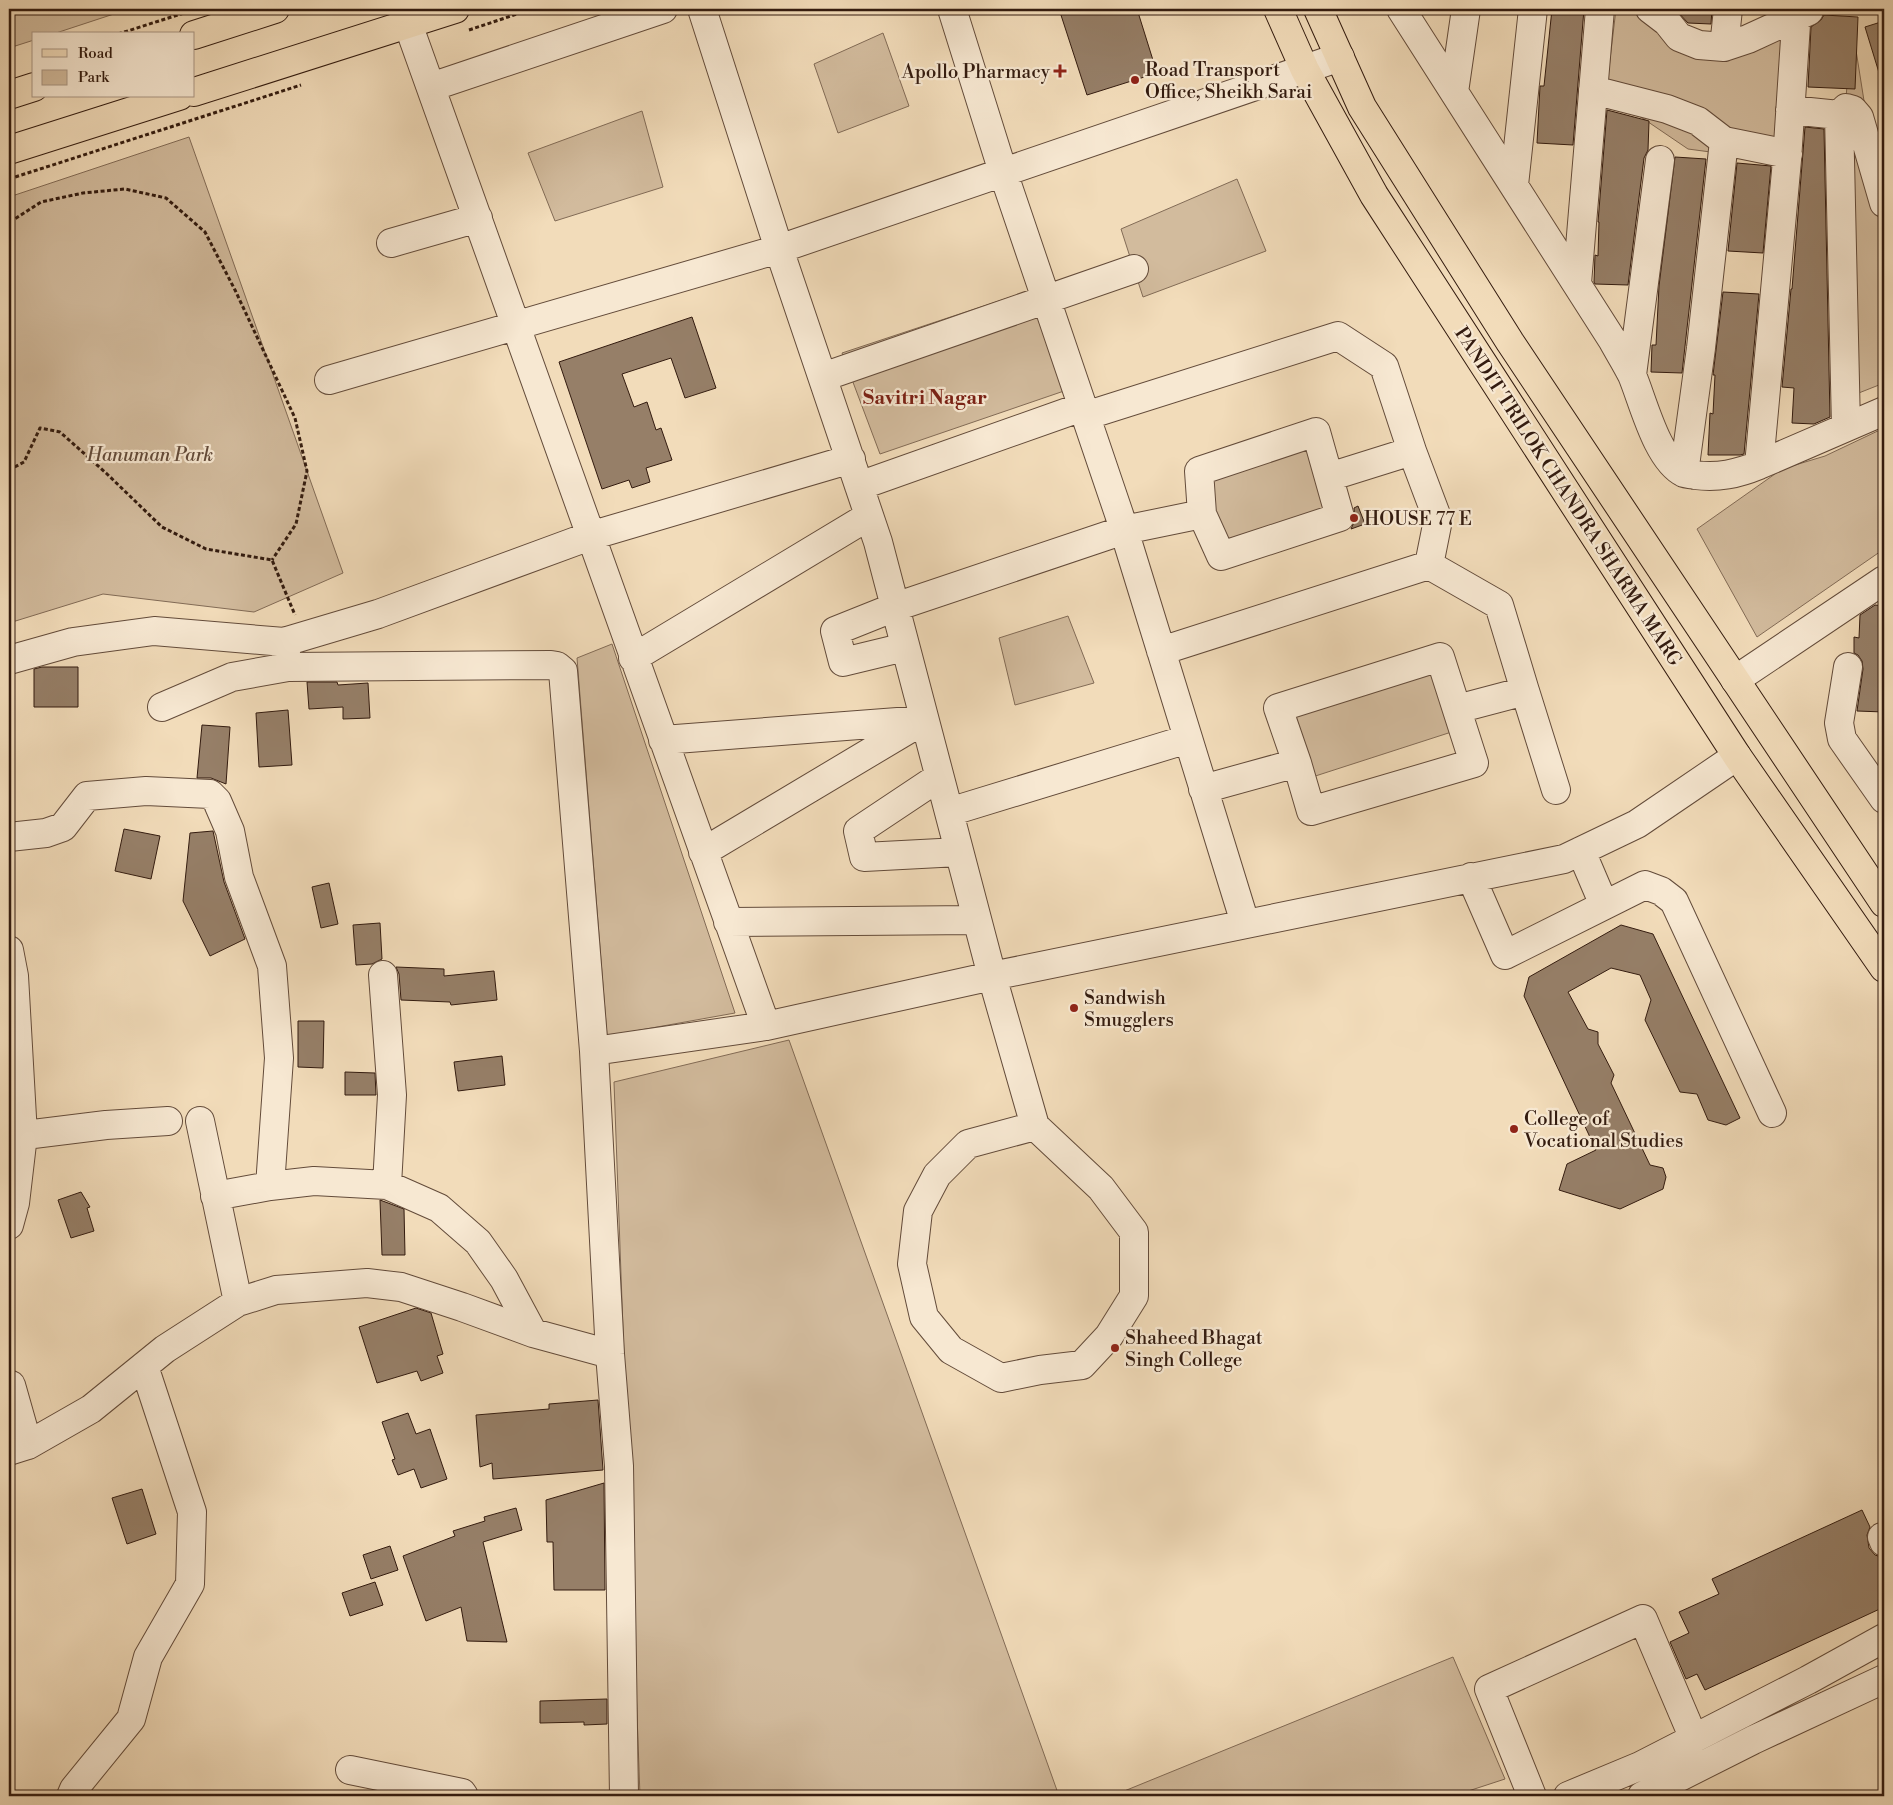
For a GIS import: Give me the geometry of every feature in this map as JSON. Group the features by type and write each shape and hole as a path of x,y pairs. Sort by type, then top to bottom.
{"main road":[{"path":"190,23 275,9"},
{"name":"PANDIT TRILOK CHANDRA SHARMA MARG","path":"1278,9 1305,70 1374,195 1737,756 1884,968"},
{"name":"PANDIT TRILOK CHANDRA SHARMA MARG","path":"1318,9 1362,106 1510,342 1884,903"},
{"path":"195,92 408,24 458,21"},
{"path":"9,95 32,88"},
{"path":"9,150 173,98"}],"street":[{"path":"431,87 663,9"},
{"path":"702,9 779,249 869,516 1034,1126 1101,1188 1134,1232 1134,1296 1109,1336 1082,1364 1002,1378 951,1350 924,1317 912,1264 918,1211 937,1175 968,1144 1034,1126"},
{"path":"952,9 1003,172 1124,530 1244,923"},
{"path":"1454,92 1466,9"},
{"path":"1514,185 1533,9"},
{"path":"1577,283 1600,9"},
{"path":"1724,47 1728,9"},
{"path":"1402,10 1613,341 1632,375 1663,451 1684,473 1710,477 1739,473 1884,411"},
{"path":"1662,13 1679,37 1699,45 1724,47 1748,39 1802,12"},
{"path":"1759,465 1788,154 1790,110 1802,12"},
{"path":"408,24 766,1026"},
{"path":"329,380 779,249 1340,57"},
{"path":"1594,90 1667,109 1698,121 1724,142 1788,154"},
{"path":"1846,427 1839,115 1846,108 1853,110 1859,117 1884,203"},
{"path":"1790,110 1839,115"},
{"path":"1684,473 1701,348 1724,142"},
{"path":"1632,375 1660,160"},
{"path":"391,243 478,218"},
{"path":"822,377 1134,268"},
{"path":"859,486 1084,412 1338,336 1384,366 1412,451 1438,520 1429,566"},
{"path":"1316,432 1340,517 1221,556 1202,514 1199,471 1316,432"},
{"path":"1329,477 1412,451"},
{"path":"162,706 232,677 292,648 378,614 590,536 851,459"},
{"path":"905,647 843,662 835,631 895,608 1124,530 1202,514"},
{"path":"633,658 869,516"},
{"path":"1161,650 1429,566 1499,605 1556,790"},
{"path":"1735,680 1884,580"},
{"path":"9,660 73,642 154,631 292,648 550,665 557,666 563,671 594,1052 610,1354 618,1466 624,1796"},
{"path":"1440,657 1474,762 1311,811 1297,763 1278,708 1440,657"},
{"path":"1848,667 1839,723 1842,739 1884,799"},
{"path":"1457,709 1525,690"},
{"path":"663,740 924,720"},
{"path":"703,852 924,720"},
{"path":"949,812 1188,739"},
{"path":"594,1052 766,1026 1244,923 1564,859 1637,824 1737,756"},
{"path":"1203,789 1297,763"},
{"path":"940,777 858,831 864,857 959,852"},
{"path":"9,836 46,834 63,827 87,796 146,791 177,791 210,794 217,801 230,831 239,877 272,966 280,1058 270,1186"},
{"path":"1581,851 1604,905"},
{"path":"1471,878 1505,955 1645,885 1661,891 1674,901 1772,1112"},
{"path":"728,922 977,920"},
{"path":"9,950 14,976 16,1136 15,1203 9,1225"},
{"path":"383,974 392,1095 388,1146 388,1185"},
{"path":"16,1136 168,1121"},
{"path":"200,1121 238,1302"},
{"path":"215,1196 270,1186 314,1182 388,1185 440,1208 478,1242 504,1279 532,1333"},
{"path":"9,1384 11,1385 18,1448 91,1409 164,1349 238,1302 276,1290 368,1283 401,1287 462,1306 532,1333 610,1354"},
{"path":"71,1796 74,1789 131,1719 135,1710 148,1656 190,1584 192,1512 144,1366"},
{"path":"1532,1796 1489,1688 1643,1620 1694,1739"},
{"path":"1568,1796 1650,1761 1694,1739 1884,1638"},
{"path":"1650,1761 1656,1790 1753,1740 1884,1679"},
{"path":"1808,1680 1822,1708"},
{"path":"1783,1693 1796,1720"},
{"path":"350,1770 462,1793 464,1796"}],"path":[{"path":"458,21 532,9"},
{"path":"131,32 190,23"},
{"path":"9,180 304,84"},
{"path":"10,222 41,202 83,193 125,189 166,198 205,232 235,290 295,418 307,471 296,524 272,560 292,648"},
{"path":"9,470 24,462 40,428 60,432 106,473 162,528 206,549 272,560"}],"green space":[{"path":"9,9 129,9 59,32 32,32 32,41 9,48"},
{"path":"1616,9 1637,9 1692,46 1787,24 1781,147 1748,157 1688,149 1632,111 1607,85"},
{"path":"1852,25 1884,227 1884,383 1836,402 1846,98"},
{"path":"883,33 909,106 838,133 814,64"},
{"path":"642,111 663,187 555,221 528,153"},
{"name":"Hanuman Park","path":"189,137 343,573 254,612 103,594 9,623 9,197"},
{"path":"1237,179 1266,251 1143,297 1121,229"},
{"path":"1032,290 1064,391 880,454 842,353"},
{"path":"1884,428 1884,549 1757,637 1697,529 1782,469 1825,456"},
{"path":"1316,432 1340,505 1223,544 1199,471"},
{"path":"1068,616 1094,683 1015,705 999,638"},
{"path":"612,644 735,1013 607,1036 577,658"},
{"path":"1440,657 1467,727 1303,780 1278,708"},
{"path":"789,1040 1059,1796 640,1796 614,1082"},
{"path":"1453,1657 1505,1779 1453,1796 1112,1796"}],"building":[{"path":"1059,9 1137,9 1157,73 1087,95"},
{"path":"1552,9 1584,9 1573,145 1537,143 1540,86 1544,86"},
{"path":"1675,9 1712,9 1711,24 1688,23"},
{"path":"1824,15 1858,17 1855,89 1808,87 1811,27 1821,20"},
{"path":"1884,21 1884,75 1880,76 1865,27"},
{"path":"1607,110 1649,121 1648,150 1644,158 1628,285 1595,284 1594,282 1595,255 1598,256 1598,222"},
{"path":"1805,127 1824,129 1830,417 1814,424 1792,423 1794,388 1782,387"},
{"path":"1675,157 1706,159 1682,373 1651,372 1652,345 1656,345 1659,286"},
{"path":"1737,163 1771,166 1763,253 1728,251"},
{"path":"1723,292 1759,294 1744,454 1740,455 1708,455 1710,413 1713,414 1715,375 1713,375"},
{"path":"692,317 716,388 685,398 671,358 622,374 634,407 647,402 656,430 661,428 672,460 646,468 650,482 632,488 629,480 602,489 559,362"},
{"path":"1358,506 1365,524 1351,529 1355,520 1354,508"},
{"path":"1875,605 1884,606 1884,712 1857,711 1863,669 1862,661 1854,653 1854,637 1859,638 1860,615"},
{"path":"42,667 78,667 78,707 34,707 34,669"},
{"path":"307,682 337,682 338,685 368,683 370,718 343,719 343,707 309,709"},
{"path":"288,710 292,765 259,767 256,713"},
{"path":"202,725 230,727 226,784 211,778 197,778"},
{"path":"124,829 160,836 151,879 115,871"},
{"path":"213,831 224,882 245,939 210,956 183,901 190,833"},
{"path":"329,883 338,924 321,928 312,887"},
{"path":"380,923 382,959 372,964 356,965 353,925"},
{"path":"1621,925 1653,934 1740,1118 1726,1125 1708,1120 1697,1094 1680,1092 1645,1020 1651,1000 1640,975 1611,968 1568,992 1588,1029 1598,1032 1598,1044 1614,1075 1611,1083 1650,1165 1663,1168 1666,1177 1663,1189 1620,1209 1559,1190 1567,1164 1596,1150 1524,996 1529,977"},
{"path":"396,967 444,969 444,976 494,971 497,1000 451,1005 450,1002 401,1000 399,974"},
{"path":"298,1021 324,1021 323,1068 298,1067"},
{"path":"502,1056 505,1085 458,1091 454,1062"},
{"path":"345,1072 375,1073 376,1095 345,1095"},
{"path":"81,1192 90,1207 87,1208 94,1231 71,1238 58,1200"},
{"path":"380,1200 404,1209 405,1255 382,1255"},
{"path":"416,1308 431,1313 443,1354 437,1356 443,1373 421,1381 417,1371 377,1383 359,1327"},
{"path":"598,1400 603,1470 493,1479 492,1463 480,1467 476,1415 549,1409 549,1404"},
{"path":"408,1413 416,1434 430,1429 447,1479 421,1488 414,1469 398,1475 392,1460 395,1459 382,1422"},
{"path":"604,1483 605,1590 554,1590 553,1542 547,1542 546,1500"},
{"path":"142,1489 156,1534 127,1544 112,1498"},
{"path":"516,1508 522,1530 483,1542 507,1642 467,1641 461,1607 426,1621 403,1556 455,1536 453,1531 485,1521 484,1517"},
{"path":"1862,1510 1870,1527 1867,1535 1869,1548 1875,1555 1884,1558 1884,1607 1705,1690 1697,1674 1686,1679 1670,1642 1689,1633 1679,1612 1719,1594 1712,1579"},
{"path":"390,1546 398,1570 371,1579 363,1555"},
{"path":"375,1582 383,1605 350,1616 342,1593"},
{"path":"607,1699 607,1724 584,1725 584,1722 540,1723 540,1701"}],"place":[{"name":"Apollo Pharmacy","path":"1060,71"},
{"name":"Road Transport Office, Sheikh Sarai","path":"1135,80"},
{"name":"HOUSE 77 E","path":"1354,518"},
{"name":"Sandwish Smugglers","path":"1074,1008"},
{"name":"College of Vocational Studies","path":"1514,1129"},
{"name":"Shaheed Bhagat Singh College","path":"1115,1348"}],"district":[{"name":"Savitri Nagar","path":"925,397"}]}
